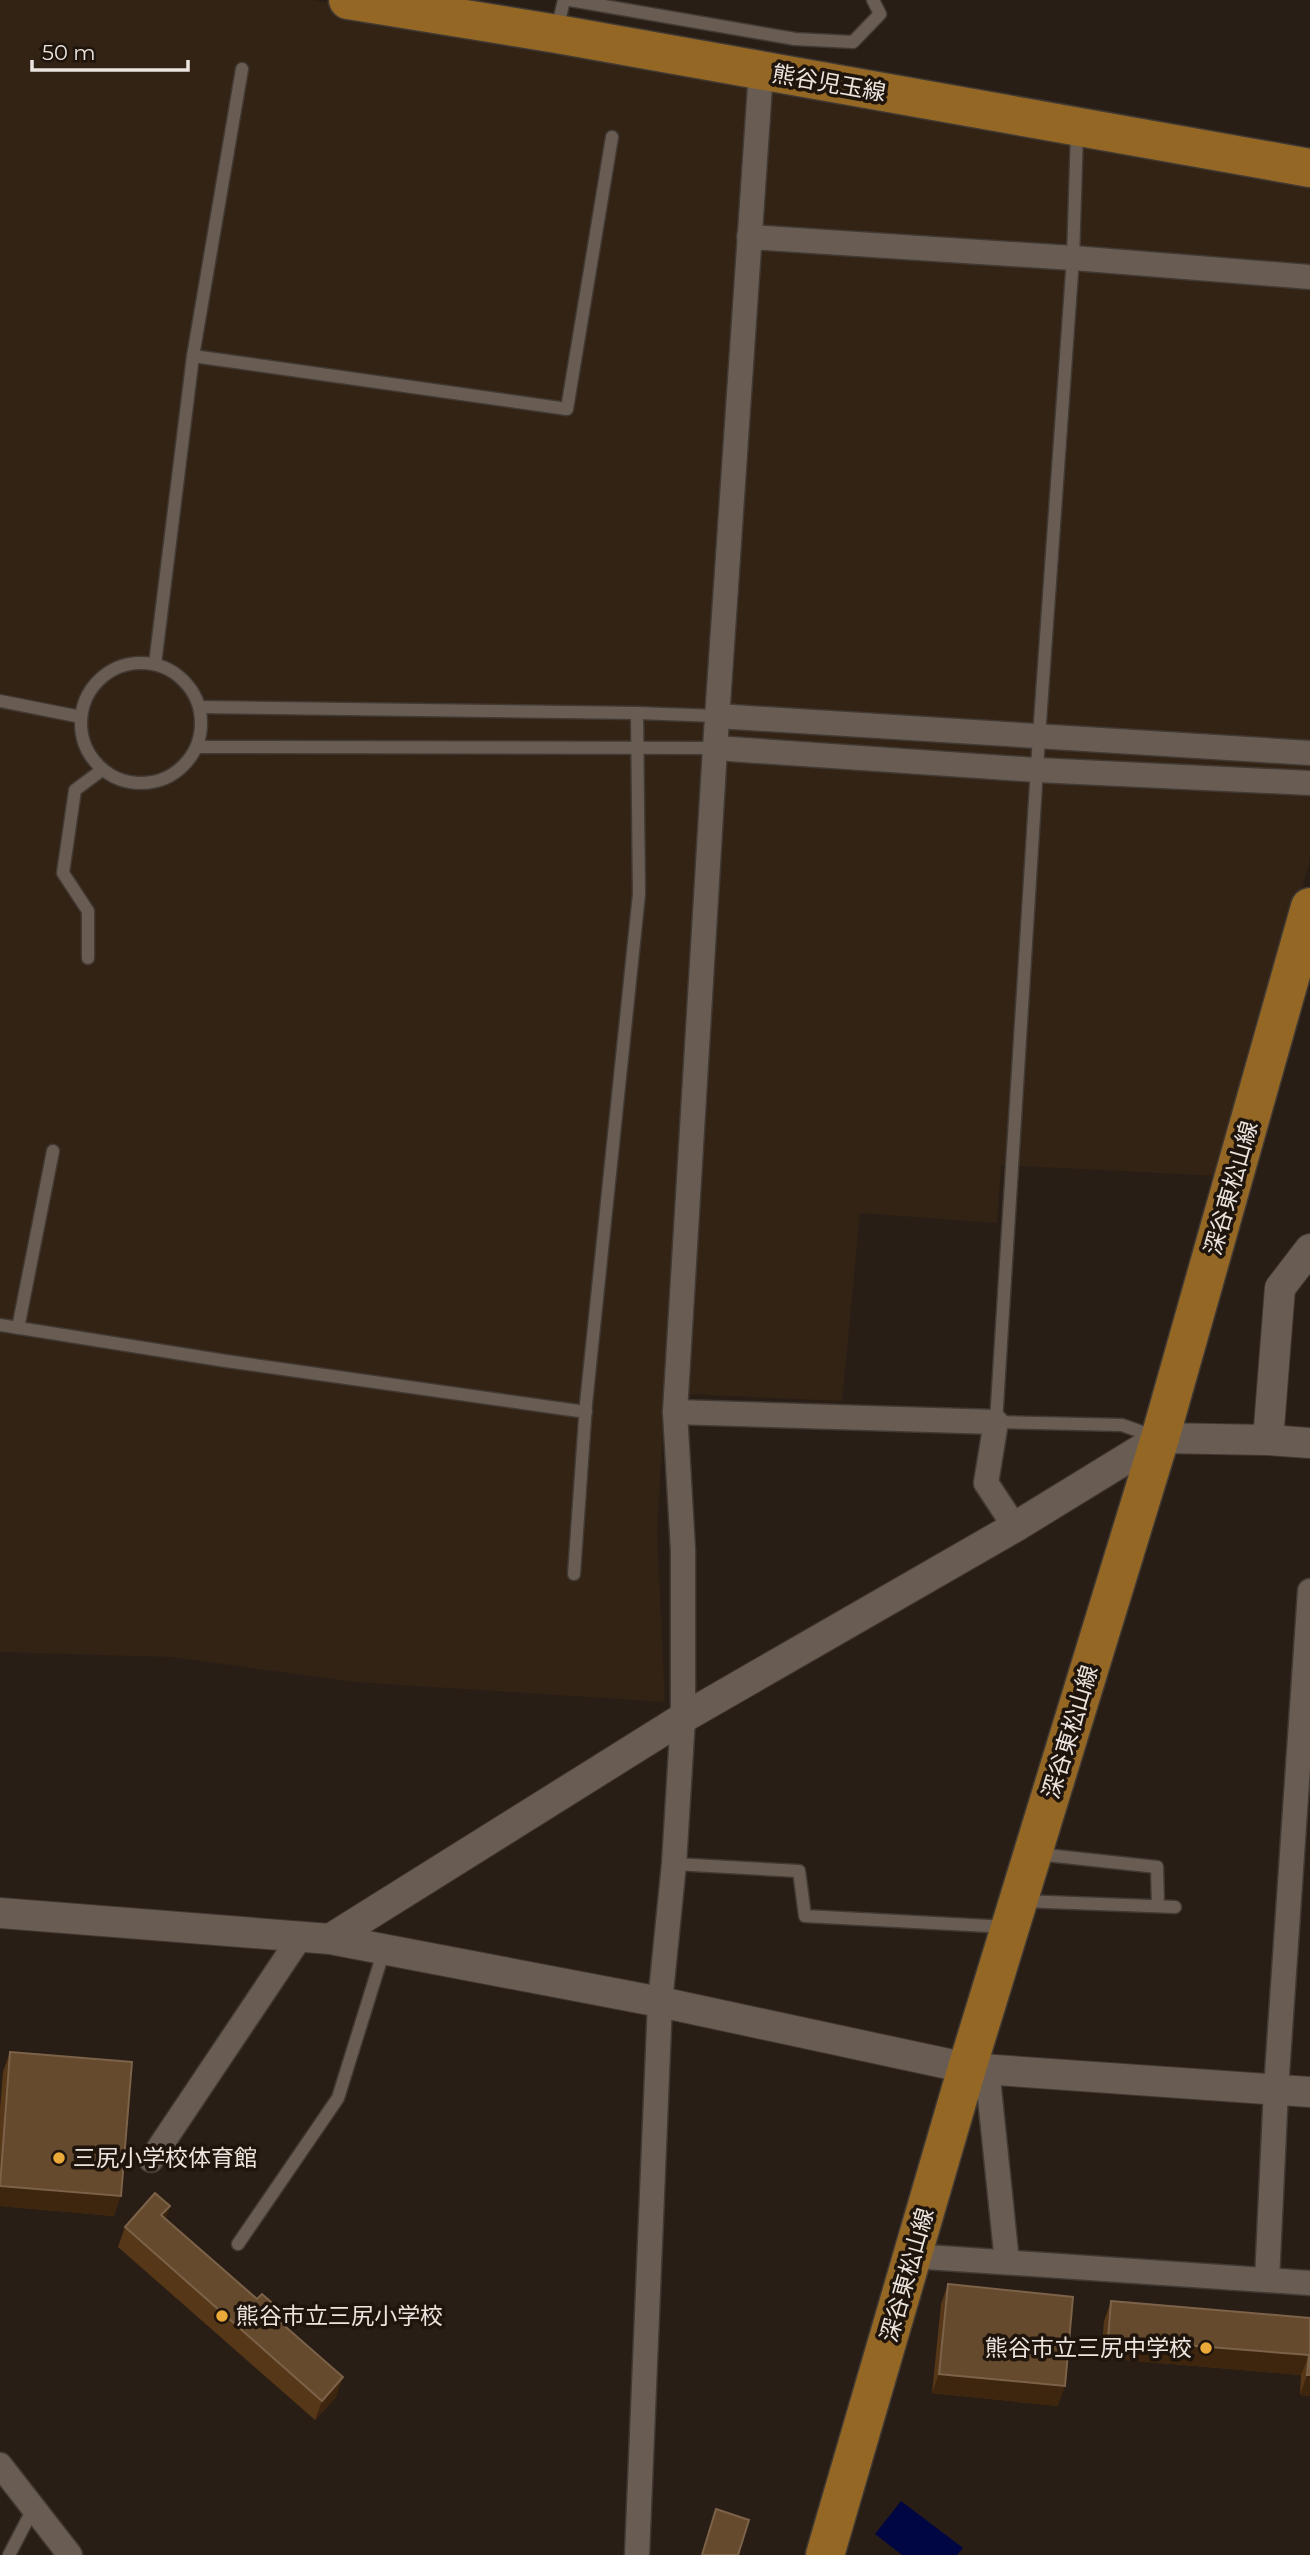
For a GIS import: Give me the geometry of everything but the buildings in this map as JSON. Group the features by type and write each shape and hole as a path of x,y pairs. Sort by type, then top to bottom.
{"main road":[{"name":"熊谷児玉線","path":"348,0 564,11 761,71 1310,167"},
{"name":"深谷東松山線","path":"825,2555 912,2256 977,2069 1014,1914 1160,1438 1310,907"}],"street":[{"path":"636,2555 660,2002 674,1864 683,1718 683,1550 675,1412 717,716 761,71"},
{"path":"749,237 1310,277"},
{"path":"717,716 1310,753"},
{"path":"715,748 1037,770 1310,783"},
{"path":"1268,1440 1280,1288 1310,1249"},
{"path":"675,1412 996,1422 986,1483 1015,1527"},
{"path":"151,2160 315,1937 683,1718 1015,1527 1160,1438 1310,1443"},
{"path":"1267,2280 1276,2089 1310,1591"},
{"path":"0,1913 315,1937 660,2002 977,2069 1310,2092"},
{"path":"977,2069 1007,2262"},
{"path":"912,2256 1310,2283"},
{"path":"0,2465 70,2555"}],"lane":[{"path":"564,11 795,39 853,42 880,14 873,0"},
{"path":"155,664 193,356 242,69"},
{"path":"1077,127 1073,258 1039,736 996,1422 1122,1424 1160,1438"},
{"path":"193,356 567,409 611,137"},
{"path":"135,662 155,664 170,669 184,679 194,692 200,707 202,727 197,747 188,763 173,775 156,782 137,784 102,770 90,755 82,737 81,717 86,697 98,680 115,668 135,662"},
{"path":"0,701 81,717"},
{"path":"200,707 717,716"},
{"path":"574,1574 586,1412 639,894 637,713"},
{"path":"197,747 715,748"},
{"path":"88,958 88,911 63,873 75,789 102,770"},
{"path":"18,1328 54,1151"},
{"path":"0,1325 239,1363 586,1412"},
{"path":"1033,1854 1157,1867 1157,1906"},
{"path":"674,1864 799,1871 805,1916 1014,1914 1175,1907"},
{"path":"238,2244 338,2098 384,1950"},
{"path":"9,2555 34,2507"}],"shaded area":[{"path":"0,0 312,0 742,68 741,86 1310,184 1310,860 1218,1176 1001,1165 997,1223 860,1213 842,1401 665,1393 657,1533 665,1702 355,1682 171,1657 0,1652"},
{"path":"901,2501 963,2548 957,2555 902,2555 875,2534"}],"place":[{"name":"三尻小学校体育館","path":"59,2158"},
{"name":"熊谷市立三尻小学校","path":"222,2316"},
{"name":"熊谷市立三尻中学校","path":"1206,2348"}]}
